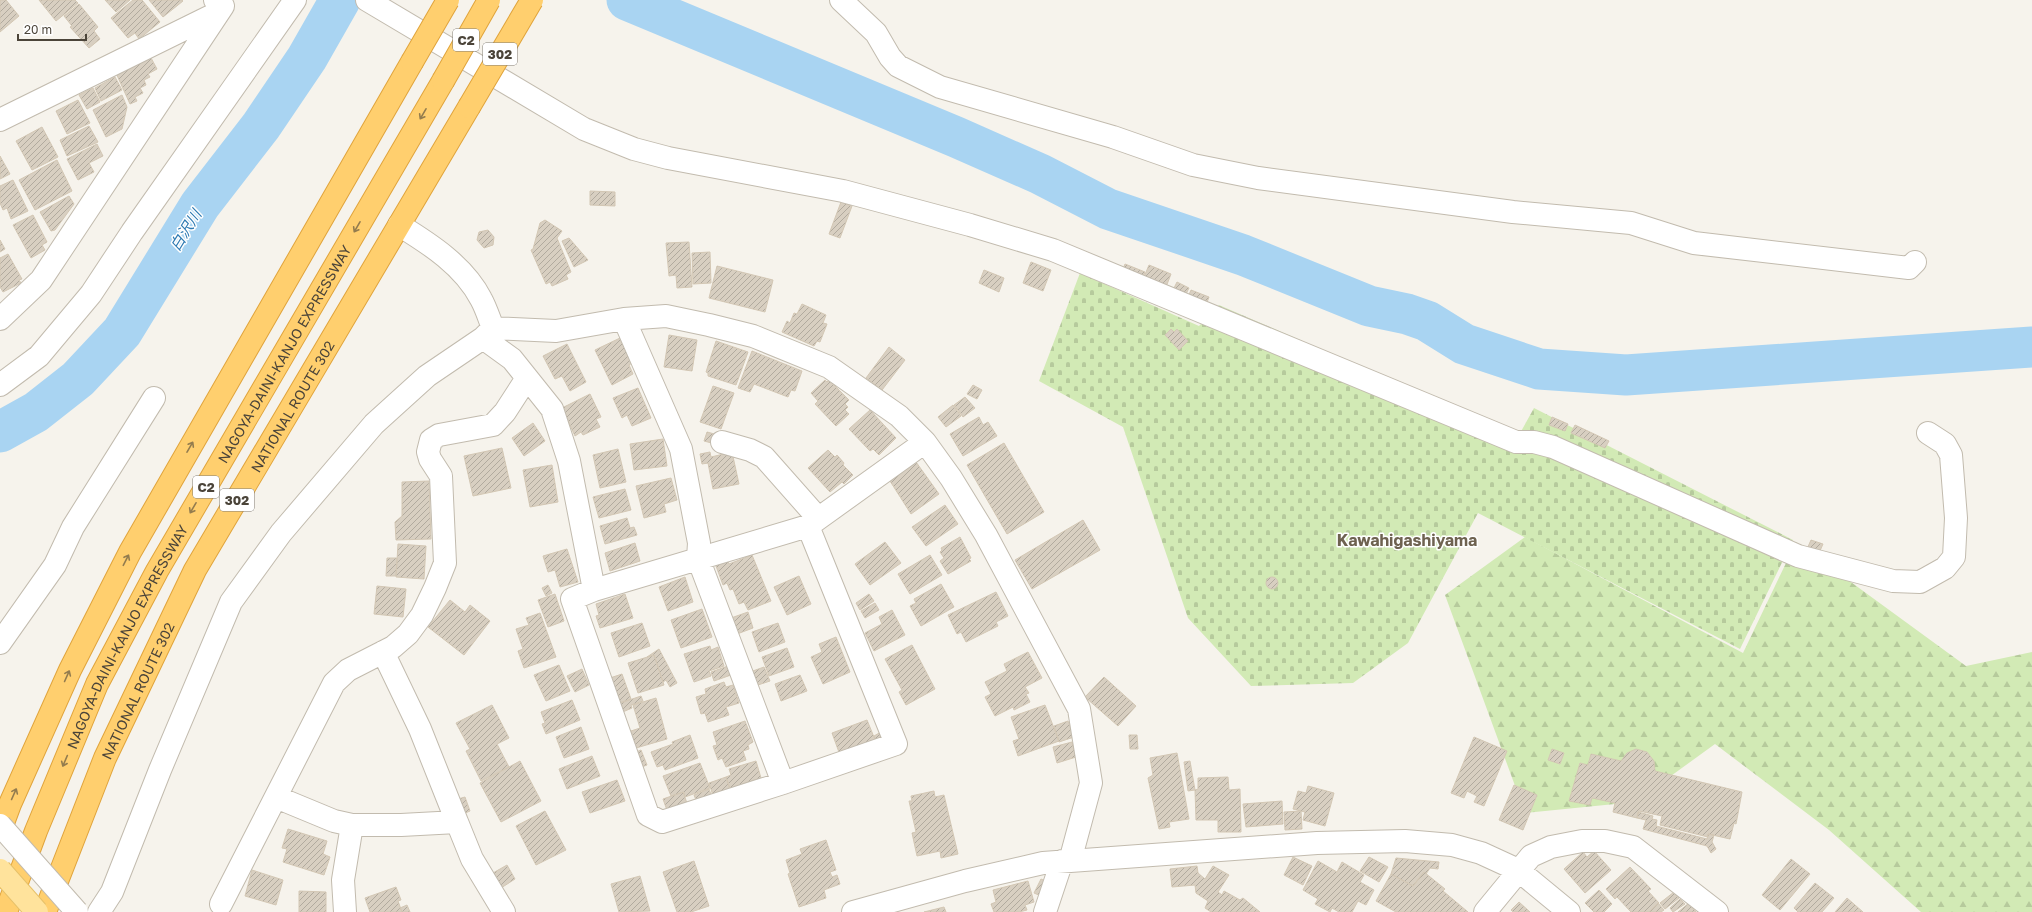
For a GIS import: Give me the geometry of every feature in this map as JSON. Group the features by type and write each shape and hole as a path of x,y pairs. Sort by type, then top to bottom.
{"highway":[{"name":"C2","path":"0,831 10,804 70,670 130,552 448,0"},
{"name":"NAGOYA-DAINI-KANJO EXPRESSWAY","path":"6,912 36,830 104,671 157,571 489,0"},
{"name":"NATIONAL ROUTE 302","path":"45,912 104,758 195,570 532,0"}],"main road":[{"path":"0,870 37,912"}],"street":[{"path":"0,385 39,356 91,294 132,232 295,0"},
{"path":"367,0 584,128 634,149 668,158 843,191 970,225 1053,250 1516,442 1534,442 1553,447 1798,556 1893,581 1920,582 1945,568 1954,557 1956,518 1951,455 1945,444 1928,433"},
{"path":"841,0 876,33 890,57 898,66 940,86 1113,137 1193,165 1258,178 1498,210 1631,222 1694,243 1909,268 1915,262"},
{"path":"4,111 216,6"},
{"path":"0,319 42,280 216,6"},
{"path":"399,226 437,249 468,279 481,299 488,333 512,359 552,409 569,461 594,590"},
{"path":"99,912 112,892 160,770 231,602 281,533 374,424 428,376 488,333 556,331 624,319 666,316 753,336 829,366 899,416 925,442 951,478 986,535 1079,709 1091,783 1066,861 1045,912"},
{"path":"624,319 681,449 699,543 698,558 783,783"},
{"path":"221,904 334,683 348,670 383,652 408,634 422,615 445,563 441,476 430,459 428,452 431,440 439,435 493,425 506,412 527,378"},
{"path":"0,643 55,565 73,527 154,398"},
{"path":"722,442 750,450 764,457 813,522 896,744 783,783 662,822 648,815 572,599 594,590 813,522 925,442"},
{"path":"383,652 420,730 472,859 504,912"},
{"path":"276,797 334,821 352,825 401,825 458,822"},
{"path":"0,825 77,912"},
{"path":"345,912 343,880 352,825"},
{"path":"853,912 965,881 1043,863 1317,843 1405,841 1452,845 1481,853 1518,870 1569,912"},
{"path":"1485,912 1531,856 1561,844 1582,841 1605,841 1633,847 1717,912"}],"green space":[{"path":"1080,273 1199,326 1219,305 1519,435 1534,408 1793,540 1740,649 1478,513 1408,643 1353,683 1251,686 1188,618 1123,427 1039,381"},
{"path":"1525,537 1743,653 1796,542 1966,666 2032,652 2032,912 1921,912 1829,830 1715,744 1635,802 1525,813 1445,595"}],"building":[{"path":"0,0 6,0 19,16 0,32"},
{"path":"39,0 75,0 78,3 56,21"},
{"path":"105,0 130,0 116,12"},
{"path":"133,0 142,0 160,22 139,39 135,33 128,38 111,18"},
{"path":"149,0 182,0 183,1 163,17"},
{"path":"79,4 98,27 94,31 100,39 89,48 70,27 72,26 64,16"},
{"path":"150,56 157,69 148,74 150,77 144,80 146,85 140,88 143,93 135,97 137,101 130,104 116,73"},
{"path":"115,77 122,90 101,101 95,88"},
{"path":"93,88 100,102 87,109 79,95"},
{"path":"122,95 127,107 122,129 106,137 93,110"},
{"path":"78,100 90,123 67,134 56,111"},
{"path":"89,126 98,142 67,156 60,140"},
{"path":"42,127 58,157 32,170 16,141"},
{"path":"97,144 103,156 89,163 94,172 78,180 67,159"},
{"path":"0,156 10,174 0,179"},
{"path":"57,160 72,191 35,210 19,180"},
{"path":"13,180 28,211 11,219 7,208 3,210 0,203 0,186"},
{"path":"590,191 615,192 615,206 590,205"},
{"path":"69,196 74,204 55,230 51,231 40,212"},
{"path":"841,202 852,206 840,238 829,234"},
{"path":"33,215 47,242 42,245 45,250 31,258 13,225"},
{"path":"545,220 562,231 557,238 571,272 566,275 568,279 552,286 550,282 546,284 531,250 533,249 540,223"},
{"path":"488,230 494,237 493,245 484,248 477,240 479,232"},
{"path":"569,238 588,260 574,267 562,241"},
{"path":"0,240 5,249 0,252"},
{"path":"689,242 692,287 677,288 676,275 669,276 666,243"},
{"path":"710,252 711,283 693,284 692,253"},
{"path":"8,254 22,279 19,280 21,283 3,292 0,287 0,258"},
{"path":"1031,262 1051,270 1043,291 1023,283"},
{"path":"1125,264 1145,272 1143,277 1123,269"},
{"path":"1149,265 1171,274 1166,287 1144,277"},
{"path":"717,266 773,280 765,312 709,298"},
{"path":"984,270 1004,278 999,292 979,283"},
{"path":"1177,282 1189,288 1184,298 1172,292"},
{"path":"1191,290 1209,297 1206,305 1188,297"},
{"path":"802,304 826,315 823,323 827,324 820,342 817,341 814,346 782,332 787,321 790,323 794,313 797,314"},
{"path":"1171,329 1174,332 1177,329 1188,341 1179,350 1165,335"},
{"path":"669,335 697,340 692,371 664,367"},
{"path":"620,338 632,363 629,365 633,374 612,385 595,350"},
{"path":"716,341 748,352 736,385 708,376 708,373 706,372"},
{"path":"567,344 586,382 570,391 562,376 555,379 543,356"},
{"path":"889,347 905,360 882,390 866,378"},
{"path":"752,351 802,371 795,391 791,390 788,397 754,384 750,392 738,388"},
{"path":"825,380 827,382 829,380 849,400 845,404 848,407 845,410 849,414 836,426 815,404 818,401 811,393"},
{"path":"973,385 982,390 977,399 967,394"},
{"path":"713,386 734,393 721,429 700,422"},
{"path":"638,388 651,418 632,426 627,415 622,418 613,398"},
{"path":"590,394 601,417 596,419 600,427 583,435 581,432 575,436 562,408"},
{"path":"965,397 975,408 963,417 954,405"},
{"path":"953,405 961,416 946,427 938,417"},
{"path":"870,410 896,438 879,455 873,449 870,451 849,429"},
{"path":"979,417 983,425 988,422 997,436 963,456 950,434"},
{"path":"1552,417 1568,424 1565,431 1549,425"},
{"path":"533,423 545,441 524,456 512,438"},
{"path":"1575,425 1609,441 1605,448 1571,433"},
{"path":"707,432 722,436 719,445 704,441"},
{"path":"663,439 667,466 634,470 630,444"},
{"path":"1004,443 1044,512 1007,534 967,465"},
{"path":"502,448 511,488 473,496 464,456"},
{"path":"618,449 626,482 600,488 593,455"},
{"path":"828,450 835,457 837,455 844,463 843,465 853,475 844,484 842,482 830,492 808,468"},
{"path":"710,452 711,457 732,452 739,484 713,489 708,463 702,464 700,454"},
{"path":"916,462 939,494 911,514 890,481"},
{"path":"552,465 558,502 530,507 523,470"},
{"path":"671,478 677,500 664,504 666,512 644,518 636,486"},
{"path":"429,481 431,539 396,540 395,522 402,516 402,482"},
{"path":"625,489 631,510 599,518 593,497"},
{"path":"945,505 958,524 926,546 912,527"},
{"path":"627,518 630,528 634,527 637,535 605,544 600,526"},
{"path":"1083,520 1100,550 1032,589 1015,560"},
{"path":"960,537 971,558 969,559 971,561 948,574 940,561 944,558 940,552 942,550 941,548"},
{"path":"1811,540 1823,544 1819,553 1807,549"},
{"path":"885,542 901,563 870,585 855,564"},
{"path":"635,543 640,561 610,571 605,553"},
{"path":"398,544 426,546 424,579 396,577"},
{"path":"567,549 578,582 560,587 555,570 548,572 543,556"},
{"path":"752,555 771,601 748,610 744,602 739,604 733,589 730,590 727,583 723,585 716,566 719,564 718,560 726,557 729,564"},
{"path":"930,555 942,575 910,594 898,574"},
{"path":"387,558 397,558 396,576 386,576"},
{"path":"799,576 811,604 787,615 774,587"},
{"path":"685,577 693,602 668,611 659,587"},
{"path":"1270,577 1274,577 1278,583 1274,589 1270,589 1266,585 1266,581"},
{"path":"941,584 954,607 921,626 910,606 916,603 914,599"},
{"path":"548,585 552,593 546,596 542,588"},
{"path":"377,586 406,589 403,617 374,614"},
{"path":"996,592 1008,616 996,622 998,626 966,642 961,632 957,634 948,615"},
{"path":"555,594 564,621 548,627 538,600"},
{"path":"625,594 633,618 600,628 596,616 599,615 596,604"},
{"path":"869,594 874,601 860,610 856,603"},
{"path":"450,600 465,612 470,605 490,621 464,655 428,627"},
{"path":"875,603 879,610 865,618 861,611"},
{"path":"702,609 712,637 681,648 671,620"},
{"path":"892,610 905,635 874,651 865,633 882,624 879,617"},
{"path":"748,612 753,628 737,634 731,618"},
{"path":"540,613 556,657 524,668 518,651 523,649 516,629 529,625 526,618"},
{"path":"642,623 650,646 619,657 611,633"},
{"path":"778,623 785,642 759,652 752,632"},
{"path":"836,637 850,672 823,684 811,657 822,652 819,644"},
{"path":"912,645 935,689 906,705 899,692 902,690 885,659"},
{"path":"710,646 711,650 718,647 724,666 709,671 711,676 694,682 684,654"},
{"path":"787,648 794,667 769,676 762,657"},
{"path":"659,649 677,683 670,687 666,680 663,682 654,655 647,657"},
{"path":"1028,652 1042,678 1025,687 1029,693 1026,694 1030,702 1014,710 1013,707 995,716 985,697 991,694 985,682 1007,671 1004,664"},
{"path":"654,655 664,685 638,693 628,663"},
{"path":"559,665 570,691 546,701 534,675"},
{"path":"728,666 731,675 714,681 711,672"},
{"path":"764,667 770,681 755,686 750,672"},
{"path":"582,669 589,685 575,692 567,676"},
{"path":"622,674 631,699 616,704 607,679"},
{"path":"800,675 807,691 781,701 775,684"},
{"path":"1104,677 1136,706 1118,726 1085,697"},
{"path":"724,682 726,687 733,685 739,703 726,707 729,715 708,722 705,713 701,714 696,697 706,694 705,689"},
{"path":"641,696 643,701 631,705 632,708 618,714 615,705"},
{"path":"656,698 667,739 636,748 631,731 640,728 633,705"},
{"path":"572,700 580,720 546,734 542,724 545,723 541,712"},
{"path":"492,705 509,738 497,744 509,767 481,781 466,751 470,749 456,723"},
{"path":"1045,705 1059,741 1018,756 1013,741 1019,739 1011,717"},
{"path":"867,720 876,742 840,755 832,733"},
{"path":"745,721 753,742 748,745 749,749 743,751 746,760 726,767 722,758 718,760 713,746 717,745 713,732"},
{"path":"1068,721 1074,737 1059,742 1054,726"},
{"path":"581,727 589,749 564,758 556,737"},
{"path":"881,732 883,738 876,741 874,736"},
{"path":"690,735 698,758 665,770 663,765 657,767 651,752 673,744 672,742"},
{"path":"1129,735 1137,735 1138,749 1130,749"},
{"path":"1474,737 1507,751 1484,806 1474,802 1477,796 1467,791 1464,798 1451,793"},
{"path":"1072,742 1076,757 1057,763 1053,747"},
{"path":"1552,749 1564,753 1560,764 1548,760"},
{"path":"1636,749 1647,752 1654,761 1655,771 1742,792 1736,824 1734,823 1730,839 1708,834 1708,837 1660,825 1662,816 1639,811 1637,818 1613,812 1615,803 1592,798 1590,805 1569,801 1580,763 1588,765 1591,754 1621,761 1627,753"},
{"path":"641,750 647,765 639,768 634,753"},
{"path":"1177,753 1189,819 1169,822 1170,827 1159,829 1148,778 1153,775 1150,758"},
{"path":"592,756 600,776 567,789 559,769"},
{"path":"520,761 541,801 501,822 480,783"},
{"path":"756,761 761,778 730,788 726,777 731,775 729,769"},
{"path":"1190,761 1195,790 1188,791 1184,762"},
{"path":"700,763 710,788 685,797 684,792 671,796 663,776"},
{"path":"726,777 731,794 714,799 709,783"},
{"path":"1228,777 1229,790 1240,789 1241,832 1218,832 1218,820 1196,820 1195,790 1198,789 1198,778"},
{"path":"617,780 625,801 590,813 582,792"},
{"path":"1514,785 1537,795 1523,830 1499,820"},
{"path":"1308,786 1334,793 1325,826 1303,820 1305,812 1293,809 1298,791 1306,793"},
{"path":"709,789 713,800 698,805 694,795"},
{"path":"934,791 935,797 944,795 958,854 941,858 940,851 917,856 912,833 916,832 909,801 912,801 911,796"},
{"path":"683,792 688,806 668,813 663,799"},
{"path":"465,797 470,811 463,814 458,799"},
{"path":"1282,801 1283,824 1246,827 1243,804"},
{"path":"545,811 566,850 536,865 516,826"},
{"path":"1301,811 1302,829 1285,830 1284,812"},
{"path":"1638,812 1653,816 1652,819 1657,820 1656,826 1707,839 1708,834 1714,835 1712,842 1716,849 1711,853 1707,846 1643,829 1646,820 1637,818"},
{"path":"288,829 327,841 323,854 330,857 324,875 283,862 287,849 282,848"},
{"path":"826,840 836,870 830,872 832,877 837,875 840,884 824,890 826,898 799,907 788,874 790,873 786,860 802,854 800,849"},
{"path":"1594,851 1611,870 1585,893 1564,869 1583,852 1587,857"},
{"path":"1293,857 1312,866 1303,885 1284,875"},
{"path":"1369,857 1388,867 1379,882 1360,871"},
{"path":"1396,858 1439,862 1438,869 1430,868 1426,874 1424,872 1413,886 1391,874"},
{"path":"1791,859 1810,874 1780,910 1762,895"},
{"path":"694,861 709,906 691,912 677,912 663,872"},
{"path":"1318,861 1337,872 1342,862 1364,875 1360,882 1374,890 1366,905 1358,901 1352,912 1339,912 1332,908 1330,912 1315,904 1318,899 1303,890"},
{"path":"507,865 515,879 501,888 493,873"},
{"path":"1197,866 1198,873 1205,879 1213,866 1229,875 1218,892 1222,895 1224,891 1240,900 1243,898 1260,912 1211,912 1205,908 1208,901 1196,893 1195,885 1172,887 1170,869"},
{"path":"1630,867 1651,889 1648,891 1659,903 1649,912 1631,912 1617,897 1615,899 1606,889"},
{"path":"252,870 283,880 276,905 245,896"},
{"path":"1424,872 1445,889 1443,891 1468,912 1396,912 1376,901 1391,874 1413,886"},
{"path":"640,876 650,911 619,912 611,884"},
{"path":"1041,879 1048,882 1041,896 1034,893"},
{"path":"1028,881 1034,902 1025,905 1027,910 1019,912 994,912 991,904 996,902 993,890"},
{"path":"1815,883 1834,898 1822,912 1798,912 1794,908"},
{"path":"396,887 401,900 398,901 402,912 370,912 365,898"},
{"path":"1599,890 1612,904 1604,912 1594,912 1585,903"},
{"path":"299,891 326,892 326,912 299,912"},
{"path":"1674,892 1679,898 1665,909 1660,903"},
{"path":"1847,898 1863,912 1835,912"},
{"path":"1680,899 1685,904 1673,912 1670,908"},
{"path":"1519,902 1530,912 1513,912 1511,910"},
{"path":"1658,903 1664,910 1661,912 1649,912"},
{"path":"1689,903 1696,912 1678,912"},
{"path":"407,905 410,912 402,912 400,908"},
{"path":"944,907 946,912 924,912"}],"waterway":[{"name":"白沢川","path":"0,432 36,412 78,379 122,332 200,205 261,126 307,58 340,0"},
{"path":"627,0 956,137 1040,174 1108,209 1243,255 1369,306 1407,314 1427,321 1464,344 1539,369 1626,375 2032,347"}],"district":[{"name":"Kawahigashiyama","path":"1407,540"}]}
